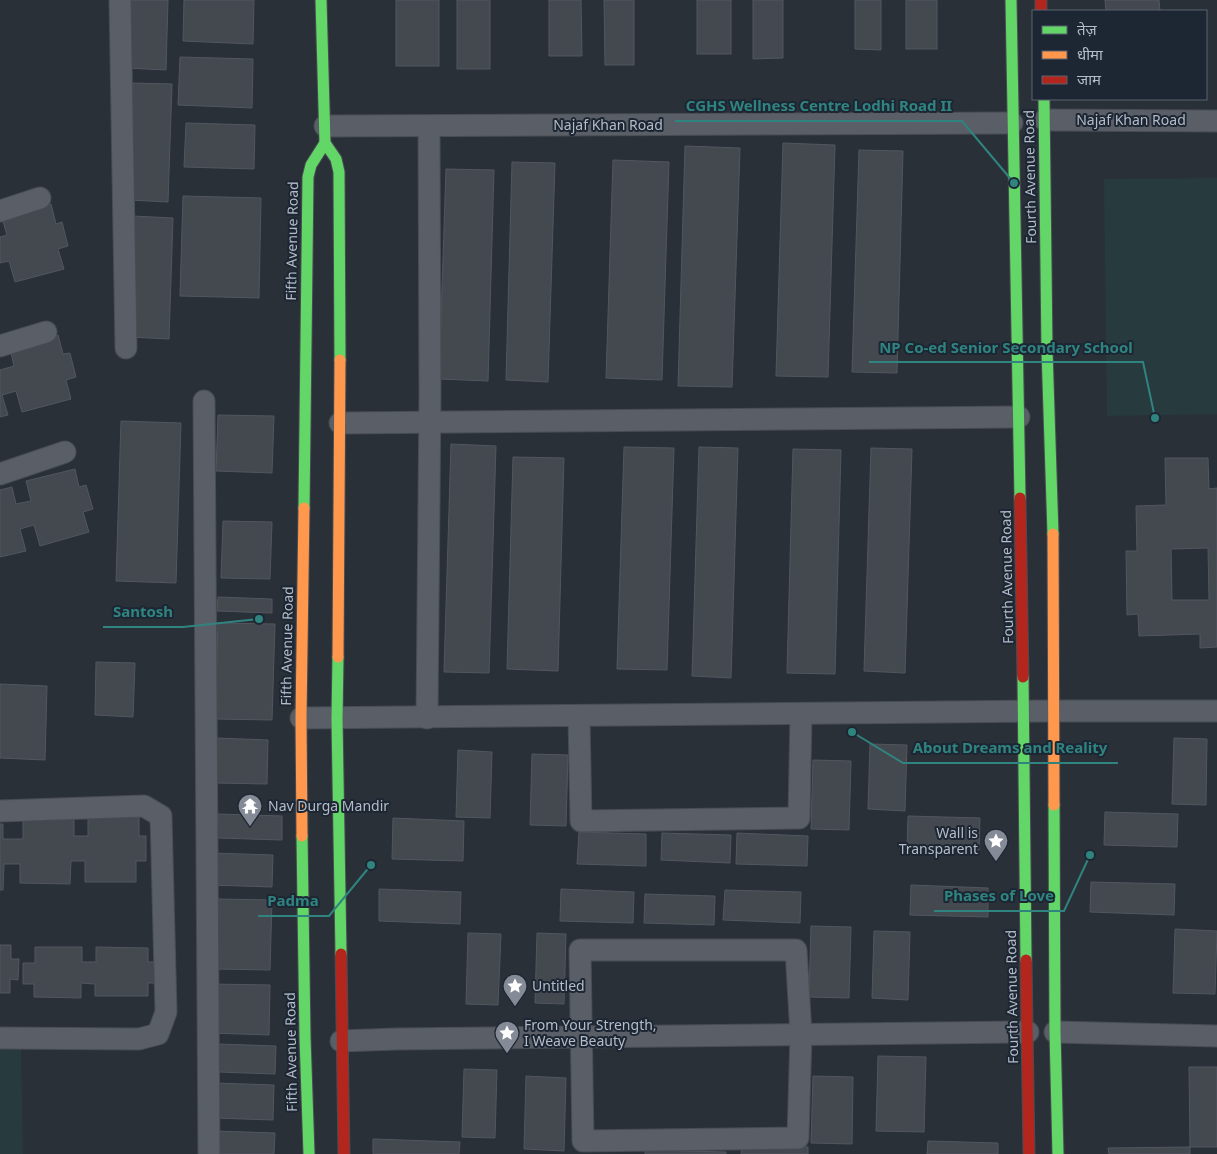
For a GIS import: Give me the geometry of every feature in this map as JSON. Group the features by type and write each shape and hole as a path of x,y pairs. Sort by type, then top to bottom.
{"main road":[{"path":"321,0 325,135 336,159 339,172 340,424 337,719 344,1154"},
{"name":"Fourth Avenue Road","path":"1011,0 1030,1154"},
{"name":"Fourth Avenue Road","path":"1044,100 1048,350 1053,509 1055,1032 1058,1154"},
{"name":"Fifth Avenue Road","path":"308,1154 301,718 308,177 311,165 325,135"}],"street":[{"path":"120,0 126,348"},
{"name":"Najaf Khan Road","path":"1044,120 1217,121"},
{"name":"Najaf Khan Road","path":"325,135 429,126 1012,123"},
{"path":"427,718 430,423 429,126"},
{"path":"0,211 40,198"},
{"path":"0,346 46,332"},
{"path":"204,401 209,1154"},
{"path":"340,424 1019,417"},
{"path":"0,474 65,452"},
{"path":"301,718 1217,711"},
{"path":"579,716 581,821 799,818 801,714"},
{"path":"0,811 144,806 161,816 166,1012 158,1034 139,1039 0,1038"},
{"path":"580,950 796,950 801,1034 798,1138 583,1141 581,1037 580,950"},
{"path":"341,1040 1028,1032"},
{"path":"1055,1032 1217,1036"}],"green space":[{"path":"1217,178 1217,414 1107,416 1104,179"},
{"path":"21,1049 23,1154 0,1154 0,1050"}],"building":[{"path":"128,0 168,0 166,70 126,68"},
{"path":"184,0 254,0 253,44 183,41"},
{"path":"396,0 439,0 439,66 396,66"},
{"path":"457,0 490,0 490,69 457,69"},
{"path":"549,0 581,0 582,56 549,56"},
{"path":"604,0 634,0 634,65 605,65"},
{"path":"697,0 731,0 731,54 697,54"},
{"path":"753,0 783,0 783,58 753,59"},
{"path":"855,0 881,0 881,50 855,49"},
{"path":"906,0 937,0 937,49 906,49"},
{"path":"1105,0 1159,0 1160,10 1106,10"},
{"path":"180,57 253,59 252,108 178,105"},
{"path":"133,83 172,84 168,202 129,200"},
{"path":"186,123 255,125 254,169 184,167"},
{"path":"783,143 835,145 828,377 776,376"},
{"path":"685,146 740,148 732,387 678,386"},
{"path":"859,150 903,151 897,373 852,372"},
{"path":"613,160 669,162 662,380 606,378"},
{"path":"512,162 555,163 548,382 506,380"},
{"path":"446,169 494,170 488,381 439,379"},
{"path":"183,196 261,198 259,298 180,296"},
{"path":"51,204 56,224 62,222 68,246 58,249 64,269 15,282 9,261 0,263 0,237 7,235 2,218"},
{"path":"133,216 173,218 169,339 130,337"},
{"path":"58,335 63,354 70,353 76,377 66,380 71,399 22,412 16,391 2,395 8,415 0,417 0,370 14,366 10,348"},
{"path":"218,415 274,416 272,473 216,471"},
{"path":"121,421 181,423 176,583 116,581"},
{"path":"451,444 496,446 489,673 444,672"},
{"path":"624,447 674,448 667,670 617,669"},
{"path":"699,447 738,448 731,678 692,676"},
{"path":"871,448 912,449 905,673 864,671"},
{"path":"793,449 841,450 835,674 787,673"},
{"path":"513,457 564,458 558,671 507,669"},
{"path":"1165,458 1208,458 1209,489 1217,488 1217,647 1200,648 1200,634 1139,636 1138,614 1127,615 1126,551 1137,551 1136,506 1166,505","holes":["1208,548 1209,600 1172,600 1171,549"]},
{"path":"75,469 79,487 86,485 93,509 83,512 89,532 40,546 34,525 20,529 26,551 0,557 0,490 12,487 16,504 31,501 26,481"},
{"path":"223,521 272,522 270,579 221,578"},
{"path":"218,597 272,599 272,613 217,611"},
{"path":"218,623 275,624 272,720 215,719"},
{"path":"96,662 135,663 133,717 95,715"},
{"path":"0,684 47,686 45,760 0,758"},
{"path":"217,738 268,740 267,784 215,783"},
{"path":"1174,738 1207,739 1206,805 1172,804"},
{"path":"870,744 907,745 905,811 868,809"},
{"path":"458,750 492,752 490,818 456,817"},
{"path":"532,754 568,755 566,826 530,825"},
{"path":"813,760 851,761 849,830 811,829"},
{"path":"1105,812 1178,814 1177,847 1104,845"},
{"name":"Nav Durga Mandir","path":"218,814 282,816 282,840 217,838"},
{"path":"908,816 980,818 979,850 907,848"},
{"path":"23,817 74,818 74,836 88,836 88,817 139,817 139,836 146,836 146,861 136,861 136,882 85,882 85,861 71,861 70,884 20,883 20,864 4,864 3,890 0,890 0,824 3,824 3,839 23,839"},
{"path":"393,818 464,821 463,861 392,859"},
{"path":"579,832 646,834 646,866 577,864"},
{"path":"662,833 731,835 730,863 661,860"},
{"path":"737,833 808,836 807,866 736,864"},
{"path":"211,853 273,855 272,887 210,885"},
{"path":"1091,882 1175,884 1174,915 1090,912"},
{"path":"911,885 988,888 988,917 910,915"},
{"path":"379,889 461,892 460,924 379,921"},
{"path":"561,889 634,892 633,923 560,921"},
{"path":"725,890 801,892 800,923 723,920"},
{"path":"645,894 715,896 714,925 644,923"},
{"path":"217,899 272,900 270,970 215,969"},
{"path":"811,926 851,927 849,998 809,997"},
{"path":"1175,929 1217,931 1215,994 1173,993"},
{"path":"874,931 910,932 908,1000 872,998"},
{"path":"468,933 501,934 498,1005 466,1004"},
{"path":"537,933 566,934 564,1004 535,1003"},
{"path":"0,945 11,945 11,959 19,959 18,980 10,979 10,993 0,993"},
{"path":"35,947 82,947 82,962 96,962 96,947 148,948 148,962 156,962 156,983 148,983 148,996 95,996 95,984 81,983 81,998 34,997 34,984 23,984 23,963 35,963"},
{"path":"211,984 270,985 269,1035 210,1033"},
{"path":"219,1044 276,1046 275,1074 218,1072"},
{"path":"878,1056 926,1057 924,1132 876,1131"},
{"path":"1189,1067 1217,1067 1217,1147 1190,1147"},
{"path":"464,1069 497,1070 495,1138 462,1137"},
{"path":"526,1076 566,1078 564,1151 524,1149"},
{"path":"813,1076 853,1077 852,1144 811,1143"},
{"path":"215,1083 274,1085 273,1120 214,1118"},
{"path":"215,1131 275,1133 274,1154 215,1154"},
{"path":"373,1139 460,1142 459,1154 373,1154"},
{"path":"928,1141 998,1143 998,1154 927,1154"},
{"path":"742,1144 808,1147 808,1154 741,1154"},
{"path":"1190,1147 1190,1154 1109,1154 1108,1148"},
{"path":"645,1150 726,1152 726,1154 645,1154"}],"traffic: fast":[{"path":"321,0 325,143 336,159 339,172 340,360"},
{"path":"1011,0 1020,498"},
{"path":"1044,100 1047,350 1053,534"},
{"path":"304,508 308,177 311,165 325,143"},
{"path":"338,657 337,719 341,954"},
{"path":"1023,677 1026,960"},
{"path":"1054,805 1055,1032 1058,1154"},
{"path":"302,836 309,1154"}],"traffic: slow":[{"path":"338,657 340,360"},
{"path":"302,836 301,718 304,508"},
{"path":"1053,534 1054,805"}],"traffic: jam":[{"path":"1041,0 1041,10"},
{"path":"1020,498 1023,677"},
{"path":"341,954 344,1154"},
{"path":"1026,960 1029,1154"}],"place":[{"name":"CGHS Wellness Centre Lodhi Road II","path":"1014,183"},
{"name":"NP Co-ed Senior Secondary School","path":"1155,418"},
{"name":"Santosh","path":"259,619"},
{"name":"About Dreams and Reality","path":"852,732"},
{"name":"Nav Durga Mandir","path":"250,827"},
{"name":"Phases of Love","path":"1090,855"},
{"name":"Wall is Transparent","path":"996,862"},
{"name":"Padma","path":"371,865"},
{"name":"Untitled","path":"515,1007"},
{"name":"From Your Strength, I Weave Beauty","path":"507,1054"}]}
